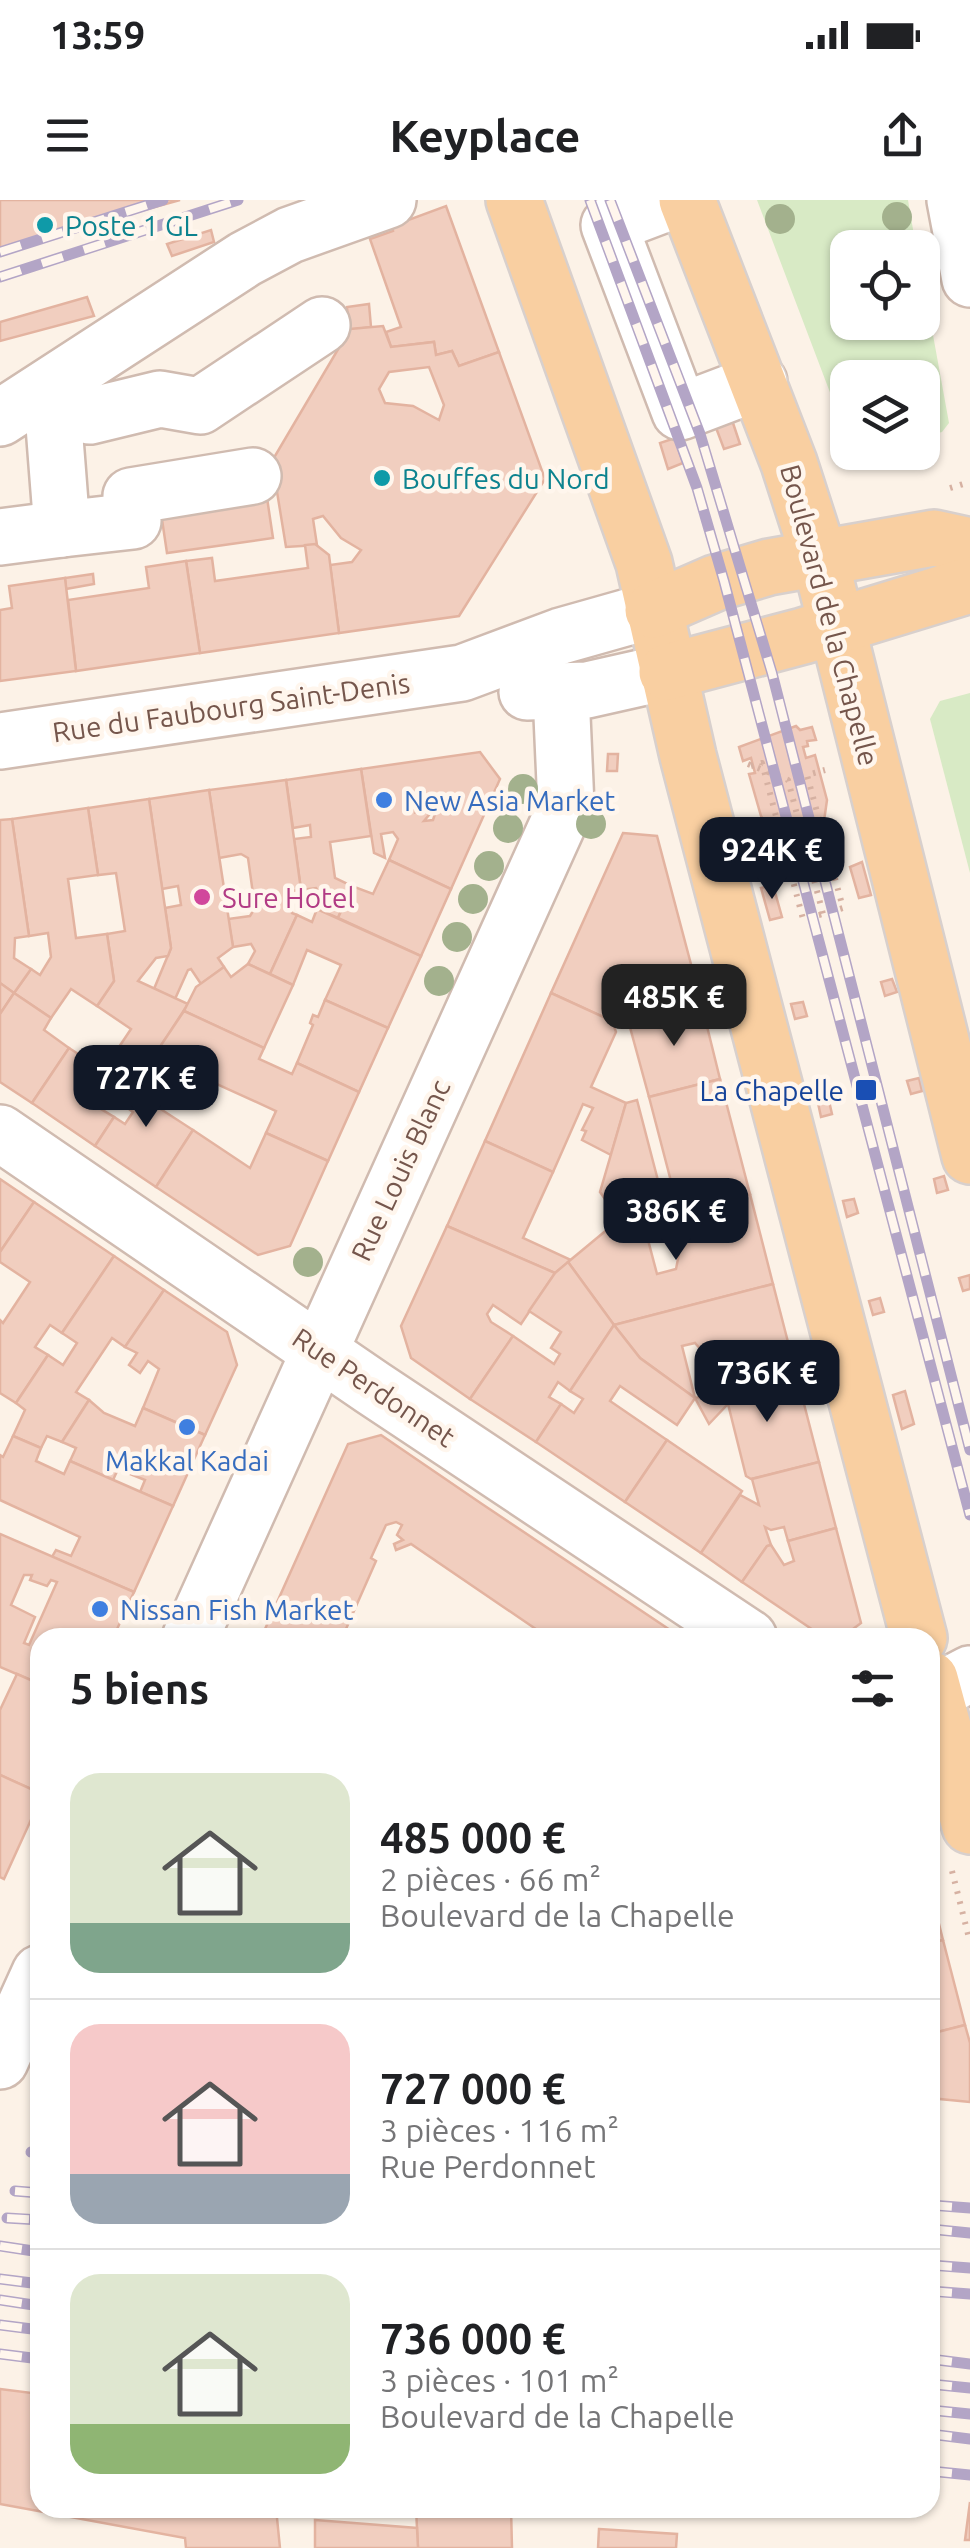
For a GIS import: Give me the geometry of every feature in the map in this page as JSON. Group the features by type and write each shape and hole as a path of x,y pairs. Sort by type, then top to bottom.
{"main road":[{"path":"514,200 635,533 666,672 916,1628"},
{"name":"Boulevard de la Chapelle","path":"687,200 759,382 820,559 970,1156"},
{"path":"653,610 715,583 769,567 934,538 970,546"},
{"path":"666,672 970,585"},
{"path":"941,1685 970,1826"}],"street":[{"path":"0,418 245,259 290,235 388,200"},
{"path":"676,200 609,225 680,412 759,382"},
{"path":"955,200 970,279"},
{"path":"51,387 90,416 160,399 200,406 322,325"},
{"path":"51,387 62,529"},
{"path":"0,536 134,521 130,496 254,476"},
{"name":"Rue du Faubourg Saint-Denis","path":"0,741 462,673 561,636 653,610"},
{"path":"462,673 508,692 561,694 666,672"},
{"name":"Rue Louis Blanc","path":"194,1628 566,806 561,694"},
{"name":"Rue Perdonnet","path":"0,1134 734,1628"},
{"path":"0,2061 26,1983"}],"path":[{"path":"820,772 808,775 843,908 823,914 803,919 781,832 762,762 745,766 788,780 823,914"}],"green space":[{"path":"757,200 908,200 913,230 830,230 830,340 934,340 938,360 830,360 830,392"},
{"path":"940,374 949,423 940,433"},
{"path":"970,693 970,873 930,719 940,701"}],"building":[{"name":"Poste 1 GL","path":"0,200 180,200 0,250"},
{"path":"446,206 499,352 459,366 452,351 436,355 434,342 391,347 386,332 401,327 370,239 393,231 392,226"},
{"path":"211,230 214,242 172,256 167,244"},
{"path":"87,297 94,316 0,341 0,322"},
{"path":"369,304 371,327 349,330 347,307"},
{"path":"383,326 391,347 434,342 436,355 452,351 459,366 499,352 545,479 459,616 339,633 330,565 352,562 361,550 341,538 323,516 313,519 317,545 286,547 272,461 350,329","holes":["429,367 444,405 439,420 413,406 385,403 379,389 389,372"]},
{"path":"732,420 740,444 724,449 715,425"},
{"path":"675,438 683,463 668,469 660,443"},
{"path":"266,491 273,538 167,553 160,506"},
{"path":"315,544 329,555 339,633 200,653 186,561 212,558 215,581 308,568 305,545"},
{"path":"186,561 200,653 76,671 68,600 149,588 146,567"},
{"path":"93,574 94,584 66,589 65,578"},
{"path":"65,578 76,671 0,681 0,610 12,608 9,586"},
{"path":"796,726 800,730 812,727 816,740 807,741 808,746 803,747 806,758 815,755 827,800 824,821 773,834 761,816 749,774 755,773 751,758 743,761 739,747"},
{"path":"480,752 500,779 451,889 389,860 398,839 393,832 381,834 385,858 374,853 361,769","holes":["433,802 437,808 433,820 424,821 429,815 424,809 416,812 420,803"]},
{"path":"608,754 618,754 617,771 607,771"},
{"path":"361,769 371,836 330,842 335,878 352,886 338,918 317,909 323,898 316,888 301,890 294,839 311,837 310,825 293,828 286,780"},
{"path":"286,780 301,890 290,891 292,913 297,915 270,974 248,964 255,951 251,944 233,947 228,919 250,916 255,908 248,858 241,854 219,858 209,790"},
{"name":"Sure Hotel","path":"209,790 233,947 218,958 224,967 201,984 188,970 175,999 154,989 171,948 165,908 181,905 178,886 162,889 149,799"},
{"path":"149,799 171,948 168,956 156,958 138,981 188,1004 146,1069 117,1050 131,1029 97,1006 114,981 107,934 125,931 116,873 98,875 88,808"},
{"path":"88,808 98,875 68,879 76,938 107,934 114,981 97,1006 71,989 51,1018 14,993 31,969 40,975 51,957 48,933 29,936 12,819"},
{"path":"12,819 29,936 15,938 14,958 31,969 14,993 0,983 0,820"},
{"path":"623,833 657,836 701,1002 625,1020 628,1012 638,1010 635,998 624,996 612,1021 551,993"},
{"path":"389,860 451,889 421,956 338,918 352,886 373,894"},
{"path":"862,862 871,895 859,898 850,867"},
{"path":"773,885 782,917 770,920 761,888"},
{"path":"317,909 421,956 388,1028 325,1000 341,965 307,950 293,985 270,974 297,915 312,922"},
{"path":"248,964 293,985 264,1048 184,1011 196,987 224,967 231,977"},
{"path":"892,979 897,992 885,996 881,982"},
{"path":"0,983 14,993 0,1014"},
{"path":"14,993 51,1018 44,1030 69,1048 32,1103 0,1082 0,1014"},
{"path":"551,993 612,1021 616,1032 591,1087 626,1103 611,1155 582,1140 586,1131 582,1130 593,1108 583,1104 553,1172 485,1141"},
{"path":"325,1000 388,1028 359,1092 297,1063 313,1025 313,1015 318,1017"},
{"path":"701,1002 720,1079 649,1097 628,1020"},
{"path":"803,1002 807,1016 795,1019 791,1004"},
{"path":"184,1011 264,1048 259,1059 292,1074 297,1063 359,1092 328,1161 266,1133 276,1111 186,1070 176,1085 147,1066"},
{"path":"69,1048 103,1070 117,1050 146,1069 124,1102 111,1094 101,1109 114,1117 95,1146 32,1103"},
{"path":"147,1066 176,1085 159,1108 193,1130 156,1187 95,1146 114,1117 125,1124 133,1112 122,1104"},
{"path":"919,1078 922,1091 911,1094 907,1081"},
{"path":"720,1079 750,1194 679,1212 649,1097"},
{"path":"637,1100 667,1215 624,1226 600,1192 626,1103"},
{"path":"829,1101 832,1114 821,1117 818,1103"},
{"path":"193,1130 250,1168 266,1133 328,1161 290,1246 258,1255 156,1187"},
{"path":"485,1141 553,1172 523,1238 571,1260 555,1273 447,1226"},
{"path":"944,1176 948,1190 937,1193 934,1179"},
{"path":"0,1179 34,1202 0,1252"},
{"path":"750,1194 773,1284 614,1325 568,1262 620,1219 624,1226 643,1221 657,1274 676,1269 679,1254 673,1232 684,1229 679,1212"},
{"path":"854,1199 858,1213 847,1217 843,1201"},
{"path":"34,1202 114,1256 62,1333 50,1325 35,1347 48,1355 16,1403 0,1393 0,1320 3,1323 30,1282 0,1262 0,1252"},
{"path":"447,1226 555,1273 521,1324 493,1305 487,1314 491,1322 513,1336 470,1399 411,1358 401,1326"},
{"path":"114,1256 164,1290 125,1347 112,1338 76,1392 89,1400 62,1442 47,1436 41,1448 13,1436 25,1410 16,1403 48,1355 63,1365 77,1343 62,1333"},
{"path":"568,1262 614,1325 570,1391 558,1382 549,1397 561,1404 536,1442 470,1399 513,1336 554,1364 560,1354 551,1348 561,1332 529,1311 555,1273"},
{"path":"970,1275 970,1289 963,1291 959,1278"},
{"path":"773,1284 796,1373 725,1390 715,1352 703,1352 695,1343 682,1346 695,1398 640,1358 614,1325"},
{"path":"164,1290 227,1332 237,1365 205,1435 143,1408 159,1369 148,1361 140,1373 129,1365 137,1353 125,1347"},
{"path":"880,1298 884,1312 873,1315 869,1301"},
{"path":"614,1325 640,1358 695,1398 677,1425 620,1386 610,1401 667,1440 625,1502 536,1442 561,1404 574,1413 583,1399 570,1391"},
{"path":"796,1373 819,1462 751,1479 746,1476 728,1404 709,1424 695,1398"},
{"path":"905,1391 914,1424 902,1429 893,1395"},
{"path":"89,1400 104,1413 135,1426 143,1408 205,1435 173,1506 140,1492 145,1480 118,1469 113,1480 70,1461 76,1448 62,1442"},
{"path":"381,1435 667,1628 534,1628 411,1544 396,1550 394,1544 403,1540 397,1535 402,1525 396,1522 386,1525 371,1558 376,1561 346,1628 265,1628 348,1444"},
{"path":"13,1436 41,1448 36,1461 64,1474 70,1461 173,1506 134,1592 52,1557 56,1550 71,1556 80,1537 0,1500 0,1455 3,1457"},
{"path":"667,1440 742,1491 701,1553 625,1502"},
{"path":"819,1462 836,1528 788,1541 784,1527 765,1527 771,1545 742,1582 701,1553 740,1495 759,1505 752,1479"},
{"path":"836,1528 861,1623 854,1628 810,1628 742,1582 767,1546 771,1545 784,1565 794,1561 788,1541"},
{"path":"0,1534 134,1592 118,1628 37,1628 57,1582 51,1580 47,1586 30,1580 32,1575 24,1575 11,1605 35,1617 24,1643 30,1643 30,1680 0,1667"},
{"path":"17,1674 30,1680 30,1788 0,1775 0,1710"},
{"path":"0,1775 30,1788 30,1822 4,1879 0,1877"},
{"path":"943,1940 965,2025 940,2031"},
{"path":"965,2025 970,2043 970,2102 940,2099 940,2031"},
{"path":"0,2389 30,2393 30,2510 0,2504"},
{"path":"970,2502 970,2540 965,2540"},
{"path":"76,2518 277,2518 280,2548 186,2548 185,2538"},
{"path":"416,2518 511,2518 512,2548 418,2548"},
{"path":"315,2520 417,2528 418,2548 315,2548"},
{"path":"599,2529 677,2534 676,2548 598,2548"}],"railway":[{"path":"0,252 163,200"},
{"path":"0,277 238,200"},
{"path":"590,200 697,488 724,581 970,1515"},
{"path":"610,200 700,434 772,673 970,1450"},
{"path":"15,2191 30,2192"},
{"path":"940,2206 970,2208"},
{"path":"7,2218 30,2219"},
{"path":"940,2230 970,2233"},
{"path":"0,2246 30,2250"},
{"path":"940,2266 970,2268"},
{"path":"0,2279 30,2283"},
{"path":"940,2292 970,2294"},
{"path":"0,2300 30,2304"},
{"path":"0,2325 30,2329"},
{"path":"0,2354 30,2358"},
{"path":"940,2360 970,2364"},
{"path":"940,2385 970,2388"},
{"path":"940,2411 970,2414"},
{"path":"940,2435 970,2439"},
{"path":"940,2472 970,2475"}],"place":[{"name":"Poste 1 GL","path":"45,225"},
{"name":"Bouffes du Nord","path":"382,478"},
{"name":"New Asia Market","path":"384,800"},
{"name":"Sure Hotel","path":"202,897"},
{"name":"La Chapelle","path":"866,1090"},
{"name":"Makkal Kadai","path":"187,1427"},
{"name":"Nissan Fish Market","path":"100,1609"}]}
